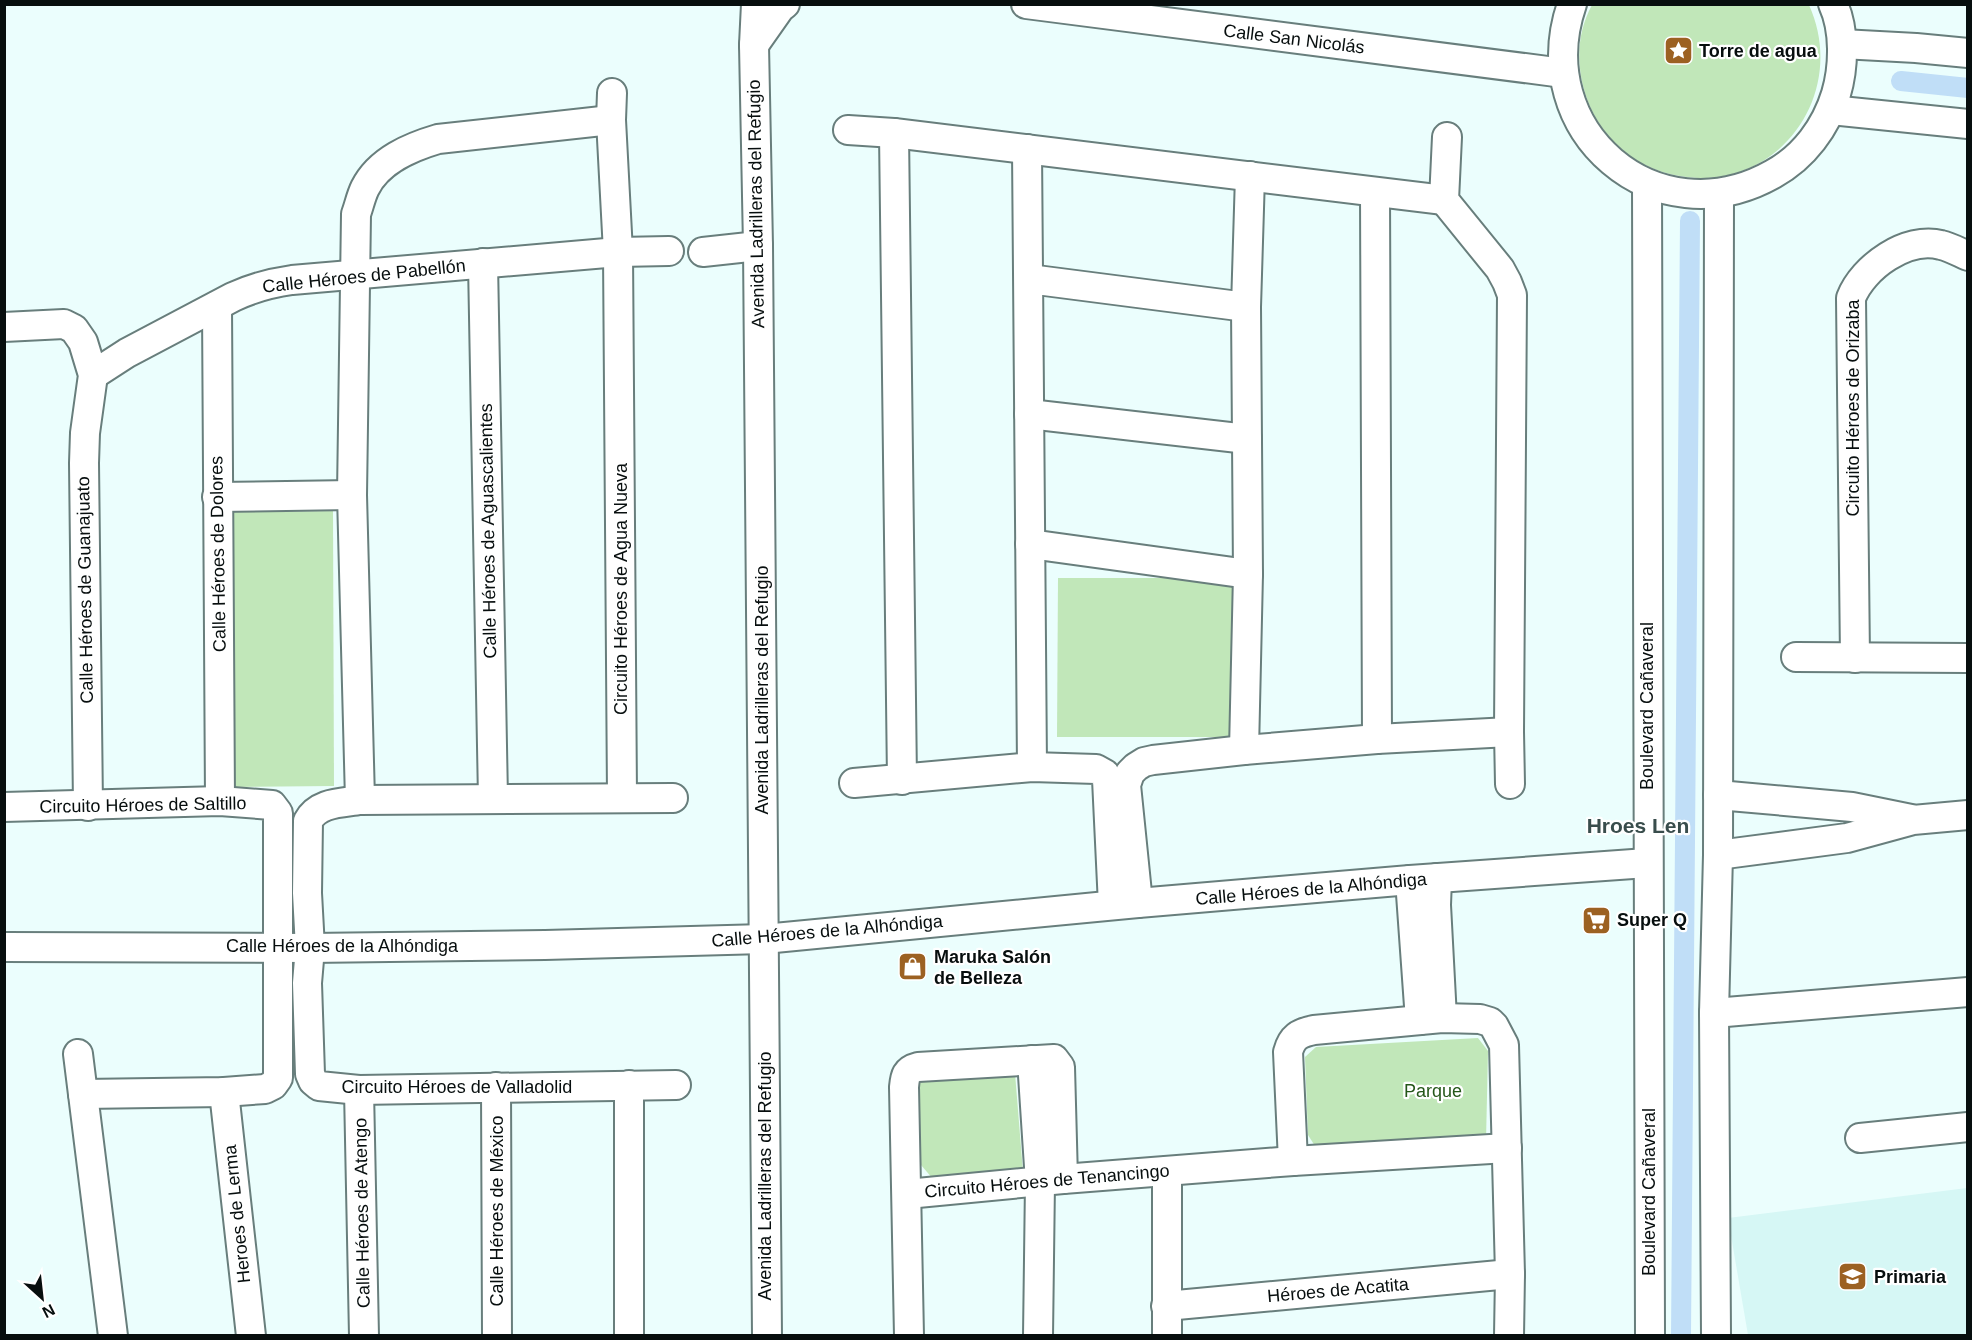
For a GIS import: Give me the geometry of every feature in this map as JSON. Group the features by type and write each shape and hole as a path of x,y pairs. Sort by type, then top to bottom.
{"street":[{"path":"754,45 756,4"},
{"path":"754,45 785,4"},
{"name":"Calle San Nicolás","path":"1026,4 1563,73"},
{"path":"1570,5 1564,35 1563,73 1570,101 1582,127 1599,150 1621,169 1647,184 1694,195 1719,194 1755,185 1786,167 1812,141 1831,110 1841,78 1842,44 1833,4"},
{"path":"1842,44 1968,53"},
{"name":"Avenida Ladrilleras del Refugio","path":"754,45 758,246 767,1335"},
{"name":"Circuito Héroes de Agua Nueva","path":"360,800 352,495 354,275 356,214 366,186 388,161 405,151 438,139 612,106 618,252 622,797"},
{"path":"1831,110 1968,124"},
{"path":"848,130 894,133 1444,200"},
{"path":"894,133 902,780"},
{"path":"1447,137 1444,200 1500,270 1512,295 1510,784"},
{"path":"1028,149 1032,767"},
{"path":"1244,750 1248,574 1246,307 1250,176"},
{"name":"Boulevard Cañaveral","path":"1647,184 1650,1335"},
{"path":"1375,192 1377,739"},
{"path":"1716,1335 1714,1013 1718,855 1719,194"},
{"name":"Circuito Héroes de Orizaba","path":"1855,658 1851,298 1855,288 1869,271 1890,255 1905,249 1920,245 1940,244 1968,256"},
{"path":"703,252 758,246"},
{"name":"Calle Héroes de Pabellón","path":"93,375 127,353 216,306 250,289 270,284 483,263 618,252 669,251"},
{"name":"Calle Héroes de Aguascalientes","path":"483,263 494,799"},
{"path":"1029,279 1246,307"},
{"name":"Calle Héroes de Dolores","path":"216,306 220,801"},
{"path":"4,327 64,324 68,326 78,334 83,342 93,375"},
{"name":"Calle Héroes de Guanajuato","path":"88,806 84,464 85,433 93,375"},
{"path":"1029,414 1247,439"},
{"path":"217,497 352,495"},
{"path":"1030,544 1248,574"},
{"path":"1796,657 1968,658"},
{"path":"1126,904 1126,786 1130,773 1144,762 1244,750 1377,739 1509,732"},
{"path":"854,783 1032,767 1096,768 1107,779 1126,904"},
{"path":"1718,795 1851,807 1913,820"},
{"path":"310,948 307,893 308,821 312,813 329,805 360,800 673,798"},
{"name":"Circuito Héroes de Saltillo","path":"4,807 220,801 272,805 278,813 277,947"},
{"path":"1718,855 1847,837 1913,820 1968,815"},
{"name":"Calle Héroes de la Alhóndiga","path":"4,947 310,948 764,939 1126,904 1647,863"},
{"path":"1424,879 1436,905 1431,1019"},
{"path":"83,1094 224,1092 265,1089 273,1085 278,1078 277,947"},
{"name":"Circuito Héroes de Valladolid","path":"310,948 308,983 310,1074 319,1086 359,1090 676,1085"},
{"path":"1714,1013 1968,992"},
{"path":"1293,1161 1288,1052 1293,1038 1302,1032 1314,1030 1431,1019 1480,1019 1490,1022 1504,1045 1510,1275 1509,1335"},
{"path":"78,1053 113,1335"},
{"path":"907,1194 904,1087 905,1075 908,1071 918,1067 1032,1060 1054,1059 1058,1063 1052,1180 1038,1335"},
{"path":"628,1335 629,1085"},
{"name":"Calle Héroes de México","path":"496,1087 497,1335"},
{"name":"Calle Héroes de Atengo","path":"359,1090 364,1335"},
{"name":"Heroes de Lerma","path":"224,1092 251,1335"},
{"path":"1860,1138 1968,1127"},
{"name":"Circuito Héroes de Tenancingo","path":"909,1335 907,1194 1293,1161 1507,1148"},
{"path":"1167,1171 1167,1335"},
{"name":"Héroes de Acatita","path":"1166,1306 1510,1275"}],"shaded area":[{"name":"Primaria","path":"1967,1188 1967,1335 1748,1335 1728,1218"}],"green space":[{"path":"1592,5 1809,5 1819,36 1820,66 1814,96 1802,123 1783,145 1759,163 1730,174 1698,178 1670,174 1645,165 1629,155 1608,135 1592,111 1585,93 1579,60 1583,26"},
{"path":"333,511 334,786 234,787 234,512"},
{"path":"1058,578 1235,578 1234,737 1057,737"},
{"name":"Parque","path":"1478,1038 1488,1051 1486,1141 1315,1146 1308,1135 1305,1057 1316,1047"},
{"path":"1015,1073 1023,1172 933,1179 921,1165 911,1100 916,1075"}],"waterway":[{"path":"1901,81 1968,88"},
{"path":"1681,1336 1690,221"}],"place":[{"name":"Torre de agua","path":"1678,51"},
{"name":"Super Q","path":"1596,920"},
{"name":"Maruka Salón de Belleza","path":"913,967"},
{"name":"Primaria","path":"1853,1277"}],"district":[{"name":"Hroes Len","path":"1638,825"}]}
